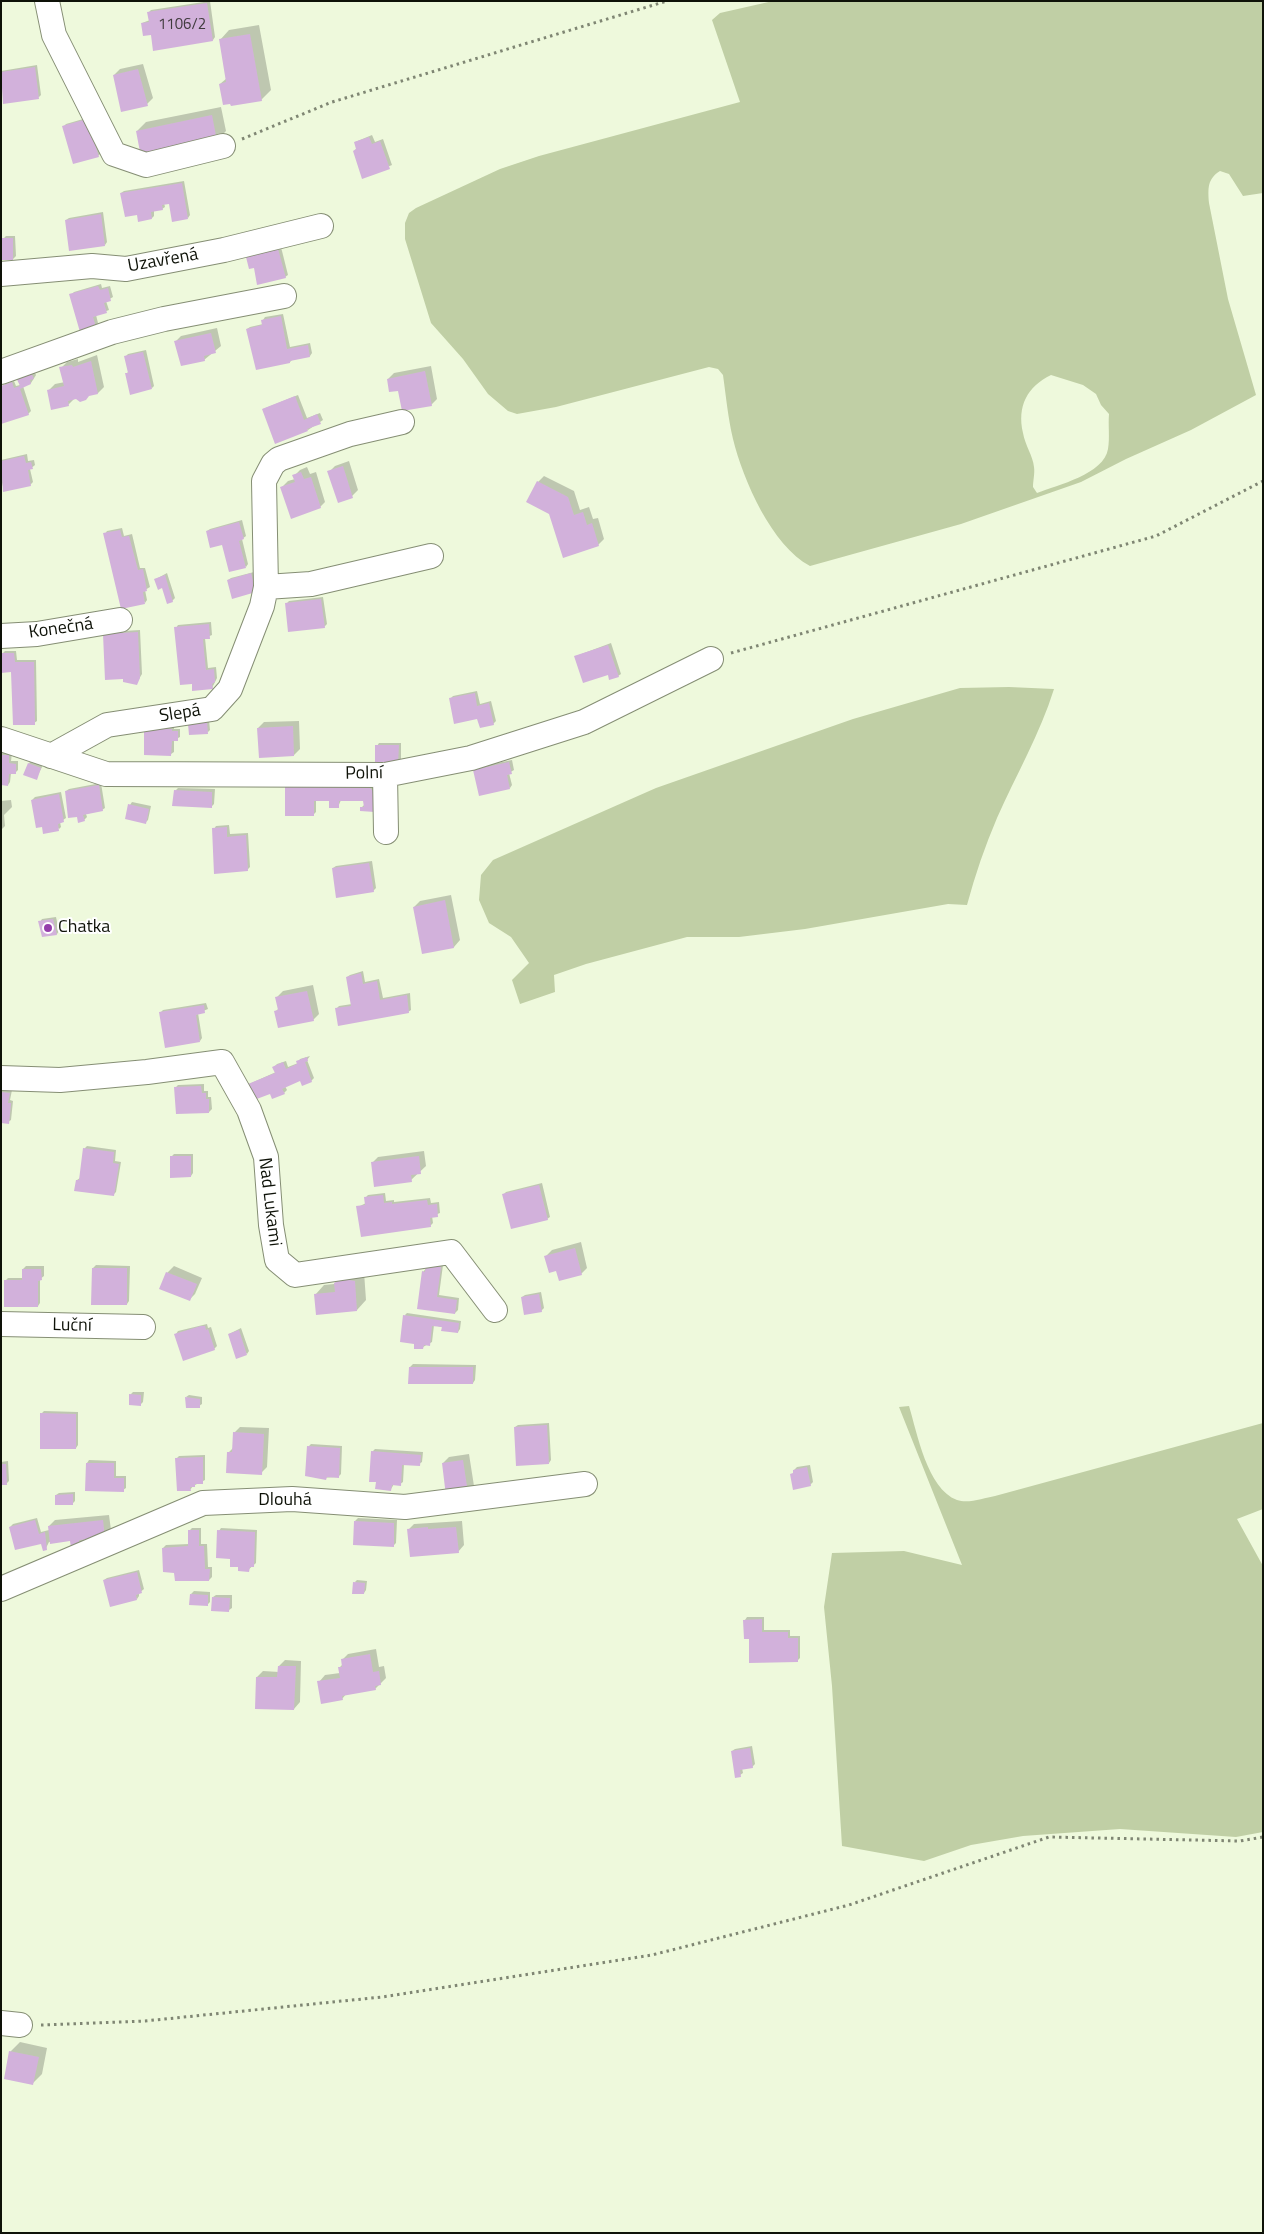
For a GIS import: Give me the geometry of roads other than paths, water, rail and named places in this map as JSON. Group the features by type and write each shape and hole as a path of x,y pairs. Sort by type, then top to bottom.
{"street":[{"path":"46,1 54,35 114,154 146,165 223,146"},
{"name":"Uzavřená","path":"1,274 92,266 126,269 224,250 321,226"},
{"path":"1,372 112,332 164,319 284,296"},
{"name":"Slepá","path":"51,756 107,726 212,709 230,690 262,606 266,587 264,481 273,464 279,459 350,434 402,422"},
{"path":"266,587 311,584 431,556"},
{"name":"Konečná","path":"1,636 37,634 120,620"},
{"name":"Polní","path":"1,739 106,774 386,775 471,758 584,722 711,659"},
{"path":"386,775 386,832"},
{"name":"Nad Lukami","path":"1,1078 60,1080 147,1072 222,1062 249,1110 266,1157 271,1225 277,1260 295,1275 450,1252 495,1310"},
{"name":"Luční","path":"1,1324 143,1327"},
{"name":"Dlouhá","path":"1,1589 203,1504 292,1500 405,1508 585,1484"}],"place":[{"name":"Chatka","path":"48,928"}]}
